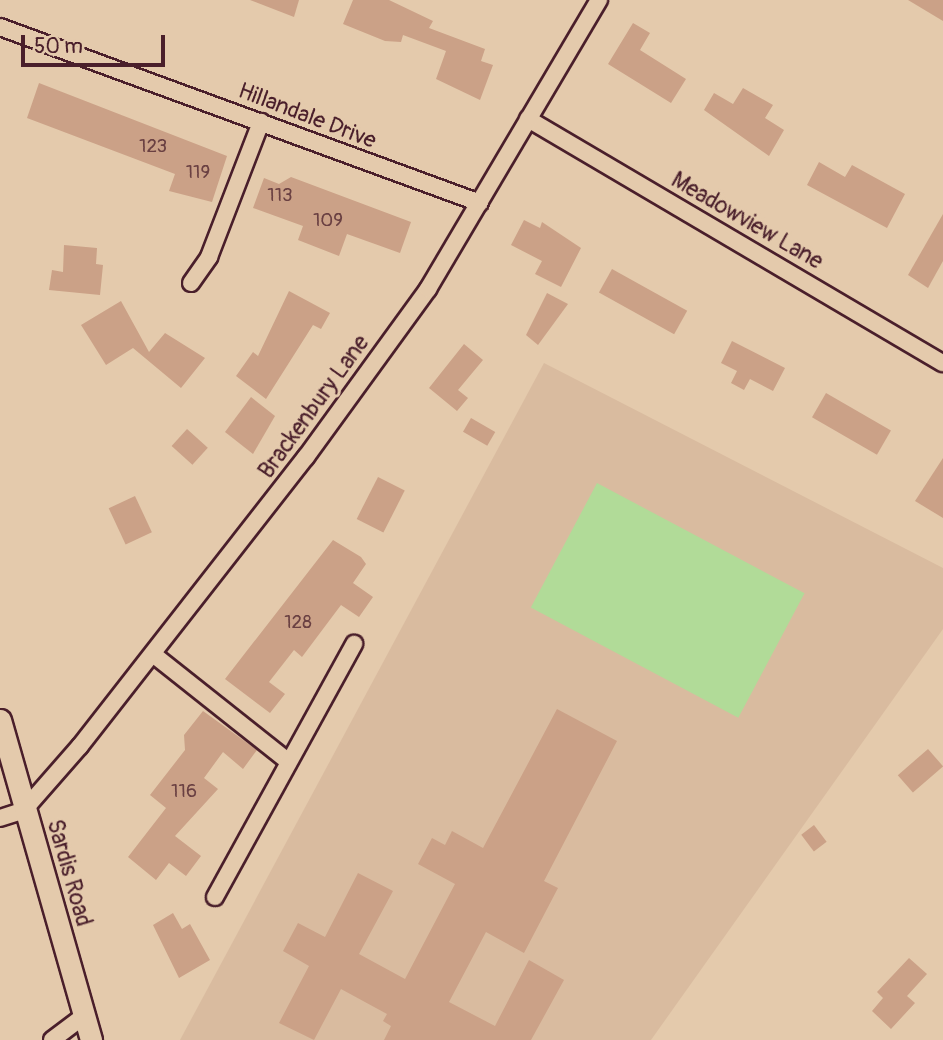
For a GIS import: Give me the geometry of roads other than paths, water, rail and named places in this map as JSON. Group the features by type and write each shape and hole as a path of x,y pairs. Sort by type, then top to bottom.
{"main road":[{"name":"Sardis Road","path":"0,720 91,1040"}],"street":[{"name":"Brackenbury Lane","path":"24,810 154,655 347,401 480,203 599,0"},
{"name":"Hillandale Drive","path":"0,27 480,203"},
{"name":"Meadowview Lane","path":"528,119 943,363"},
{"path":"191,283 209,257 261,122"},
{"path":"215,897 285,759 354,644"},
{"path":"154,655 285,759"},
{"path":"0,818 24,810"},
{"path":"52,1040 84,1016"}]}
